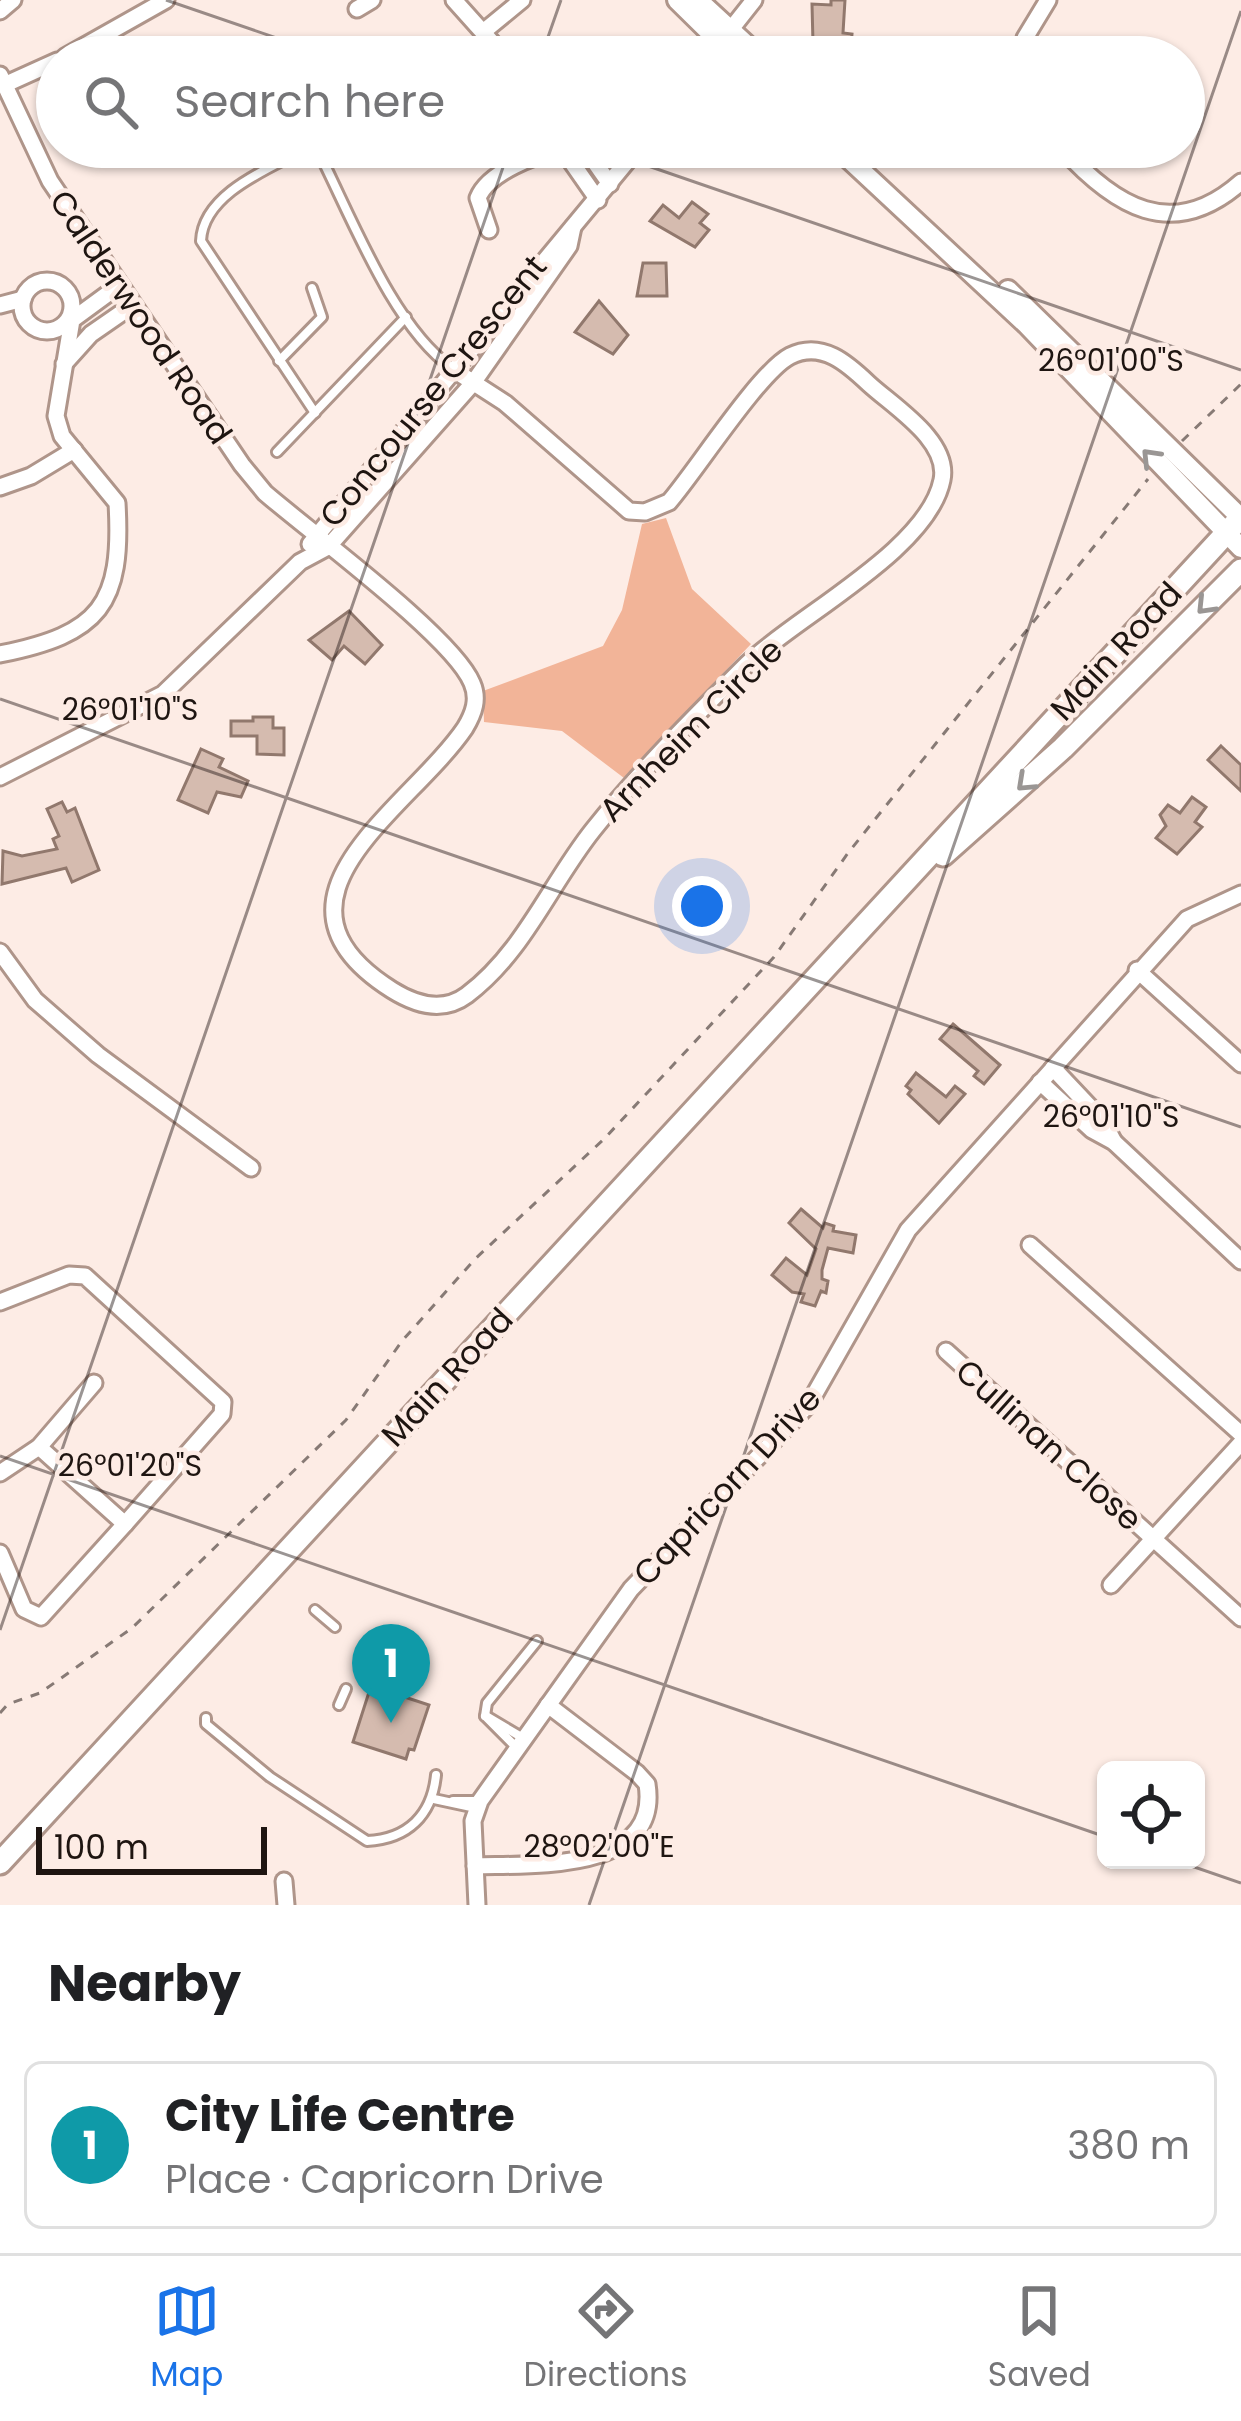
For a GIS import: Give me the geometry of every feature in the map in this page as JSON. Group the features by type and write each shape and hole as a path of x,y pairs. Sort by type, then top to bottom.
{"main road":[{"name":"Main Road","path":"0,1863 1238,527"},
{"name":"Main Road","path":"896,893 999,808 1241,570"}],"street":[{"path":"0,11 13,0"},
{"path":"111,36 166,0"},
{"path":"357,9 372,0"},
{"path":"454,0 487,36"},
{"path":"483,32 521,0"},
{"path":"676,0 712,36"},
{"path":"698,0 717,36"},
{"path":"730,36 754,0"},
{"path":"1026,36 1048,0"},
{"path":"2,80 36,68"},
{"name":"Calderwood Road","path":"2,80 36,157"},
{"name":"Calderwood Road","path":"43,168 130,307 242,465 322,541"},
{"path":"489,230 478,198 484,186 514,168"},
{"path":"576,168 598,200"},
{"path":"599,168 610,184"},
{"name":"Concourse Crescent","path":"322,541 542,258 623,168"},
{"path":"859,168 1027,325 1158,466 1238,527"},
{"path":"876,168 1173,451 1238,527"},
{"path":"1084,168 1116,198 1162,214 1209,206 1241,182"},
{"name":"Concourse Crescent","path":"0,777 163,694 322,541 472,383 568,246 573,227"},
{"path":"0,305 23,298 37,283 55,282 72,302 56,416 74,450 117,503 116,581 91,619 66,638 0,654"},
{"path":"23,298 26,320 39,330 56,329 116,286"},
{"path":"62,366 91,334 130,307"},
{"name":"Arnheim Circle","path":"322,541 446,649 475,689 470,719 455,742 344,865 332,893 331,916 365,968 412,1001 453,1004 484,980 523,935 596,826 746,665 853,586 892,549 926,513 943,478 936,446 834,355 789,357 669,502 645,512 615,502 505,404 457,372"},
{"path":"0,487 31,476 74,450"},
{"name":"Capricorn Drive","path":"478,1804 656,1560 809,1404 901,1240 1187,919 1241,894"},
{"path":"0,952 35,1000 98,1055 251,1168"},
{"path":"1137,970 1241,1064"},
{"path":"1053,1068 1103,1120 1114,1142"},
{"path":"1040,1082 1114,1142 1241,1261"},
{"path":"1030,1246 1241,1434"},
{"path":"0,1302 69,1275 85,1276 223,1402 222,1414 41,1617 24,1609 0,1553"},
{"name":"Cullinan Close","path":"946,1351 1241,1618"},
{"path":"3,1465 39,1448 94,1383"},
{"path":"1111,1585 1241,1443"},
{"path":"39,1448 125,1524"},
{"path":"475,1866 606,1856 632,1836 646,1812 646,1784 637,1773 548,1705"},
{"path":"477,1905 478,1804"},
{"path":"284,1881 286,1905"}],"lane":[{"path":"275,168 226,196 202,230 201,241 315,412"},
{"path":"324,168 406,317 432,354 457,372"},
{"path":"279,361 322,317 313,288"},
{"path":"278,452 406,317"},
{"path":"315,1610 335,1627"},
{"path":"520,1742 485,1716 487,1702 537,1641"},
{"path":"339,1705 346,1689"},
{"path":"206,1718 231,1746 367,1841 414,1827 434,1799 436,1774"},
{"path":"434,1799 478,1804"}],"path":[{"path":"1173,451 1241,384"},
{"path":"0,1713 8,1704 40,1693 132,1628 346,1420 403,1341 476,1259 604,1139 774,957 848,853 1158,466"}],"shaded area":[{"path":"666,518 692,589 751,644 624,778 562,731 484,722 483,691 603,646 622,610 642,524"}],"building":[{"path":"831,0 845,0 843,33 852,36 813,36 812,4 831,5"},
{"path":"692,202 708,214 700,223 709,230 695,247 650,221 663,205 679,218"},
{"path":"643,263 666,263 667,296 637,296"},
{"path":"599,301 628,335 613,354 575,332"},
{"path":"349,611 382,645 365,664 344,646 332,660 309,640"},
{"path":"253,717 273,717 273,728 284,728 284,755 257,754 257,736 231,736 231,721 253,721"},
{"path":"1221,746 1241,765 1241,791 1208,760"},
{"path":"201,749 223,759 219,767 248,781 241,797 217,792 208,813 178,800"},
{"path":"1192,797 1206,807 1195,822 1202,827 1177,854 1156,838 1166,826 1160,815 1168,805 1180,813"},
{"path":"62,802 67,812 75,808 99,870 72,882 66,868 2,884 3,851 22,856 57,849 53,839 59,836 47,809"},
{"path":"953,1024 1000,1065 984,1084 974,1076 978,1071 940,1039"},
{"path":"916,1073 946,1097 955,1086 965,1094 939,1123 908,1094 911,1090 906,1086"},
{"path":"801,1209 823,1228 825,1223 834,1226 833,1231 856,1235 853,1253 828,1248 822,1270 822,1279 828,1281 826,1293 821,1291 815,1306 801,1302 804,1294 792,1292 772,1275 786,1258 807,1275 816,1249 789,1223"},
{"path":"371,1686 429,1705 414,1750 409,1749 406,1759 353,1742"}],"place":[{"name":"City Life Centre","path":"391,1723"}]}
